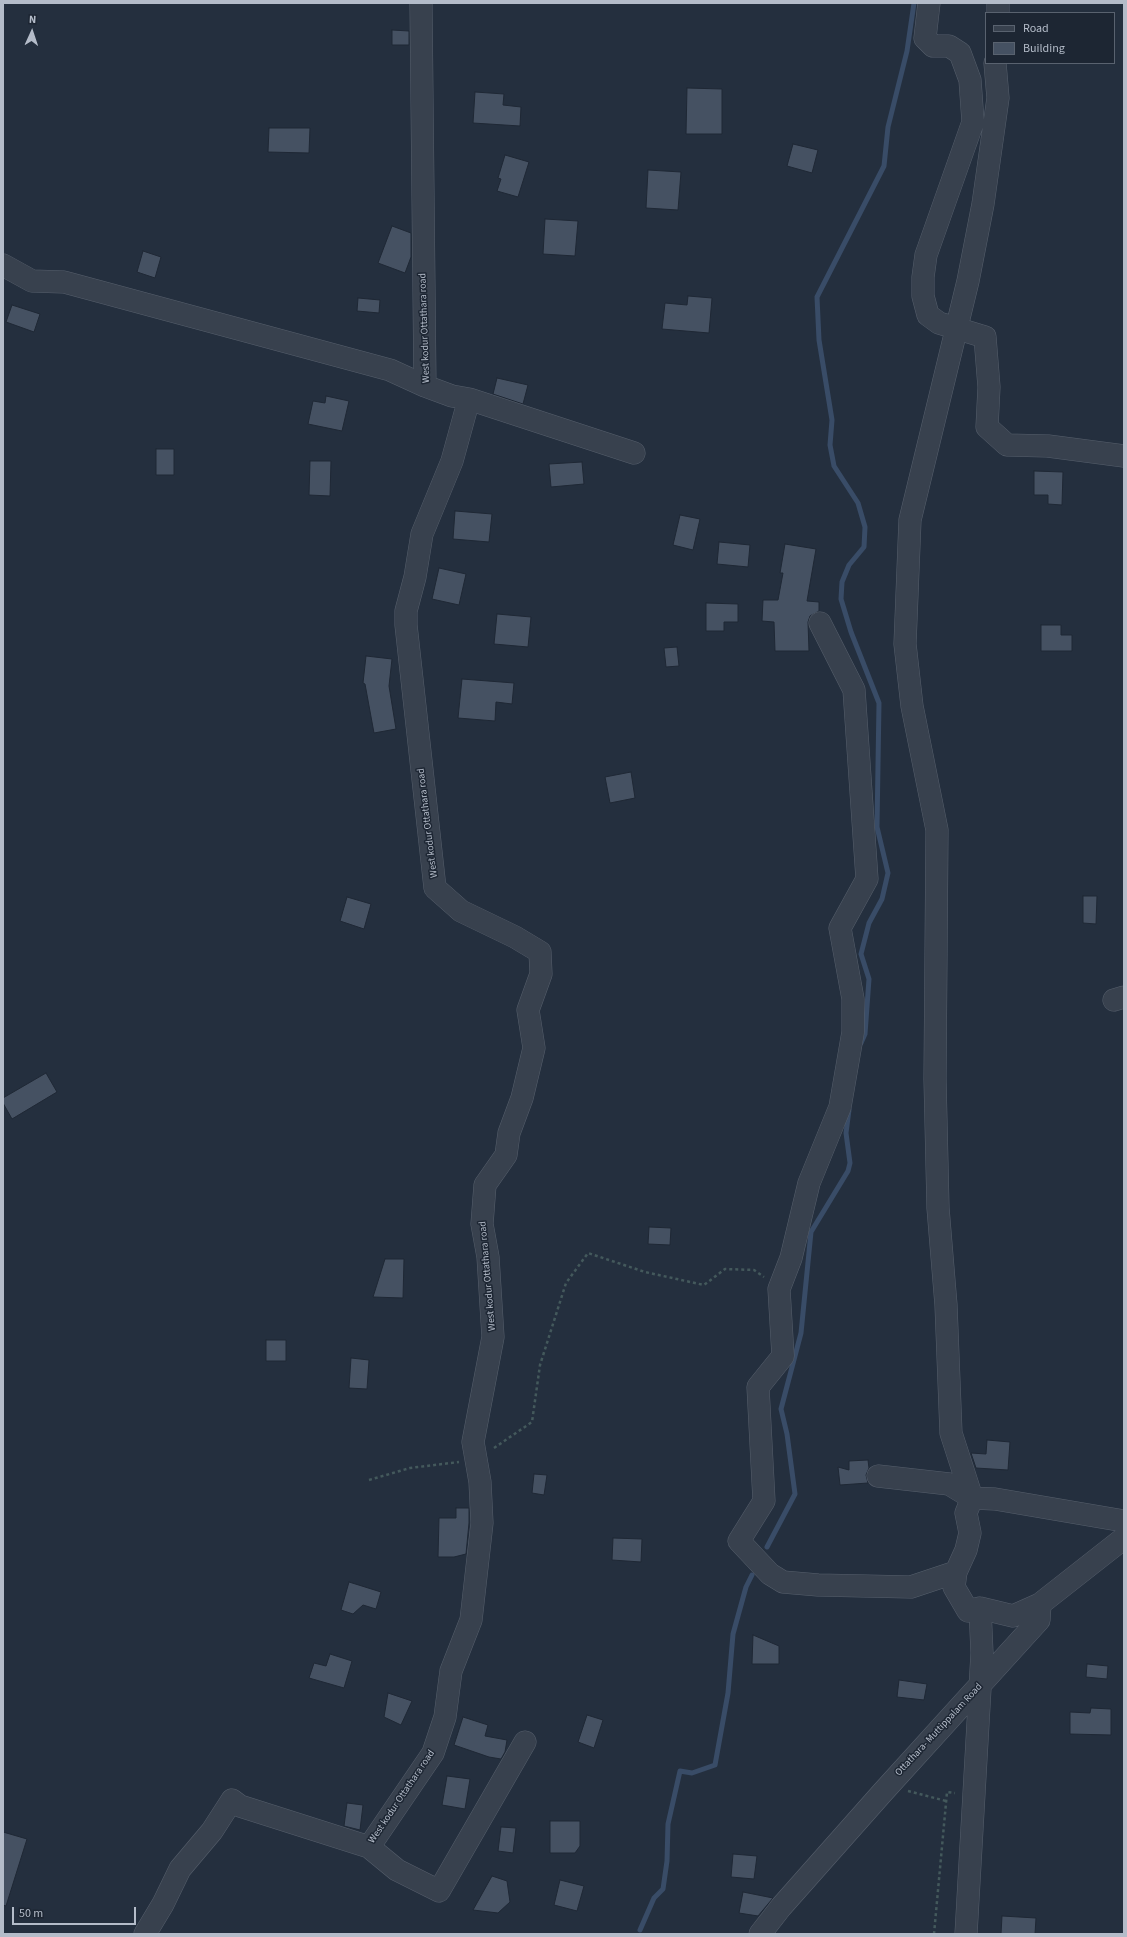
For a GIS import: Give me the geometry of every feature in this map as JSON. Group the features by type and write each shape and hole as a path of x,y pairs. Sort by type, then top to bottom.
{"street":[{"name":"West kodur Ottathara road","path":"144,1934 163,1904 180,1869 212,1831 232,1800 240,1806 369,1847 433,1753 445,1717 451,1671 471,1620 482,1522 480,1482 473,1442 493,1337 488,1257 482,1224 485,1185 506,1156 509,1133 522,1098 534,1048 528,1010 541,974 540,952 515,937 461,911 435,888 408,648 406,611 415,577 422,534 452,461 470,399 452,396 425,386 421,3"},
{"path":"929,3 925,38 933,46 949,46 960,52 970,80 973,101 973,122 950,190 932,233 926,255 923,277 923,296 928,315 939,323 985,337 988,387 987,427 1007,445 1048,446 1124,456"},
{"path":"995,64 998,98 983,204 956,328 910,520 905,644 912,706 937,830 935,1079 938,1208 946,1305 951,1433 972,1498 966,1513 970,1533 966,1550 956,1572 954,1587 968,1612 980,1608 1014,1616 1040,1604 1124,1538"},
{"path":"3,265 32,281 64,282 390,370 425,386"},
{"path":"470,399 634,453"},
{"path":"820,623 854,690 867,879 840,928 854,999 853,1032 840,1107 809,1183 790,1258 779,1289 783,1356 758,1387 764,1501 739,1541 770,1574 782,1582 825,1586 911,1586 956,1572"},
{"path":"878,1476 949,1484 972,1498 995,1499 1124,1521"},
{"name":"Ottathara- Muttippalam Road","path":"760,1934 781,1906 882,1792 1039,1620 1040,1604"},
{"path":"966,1934 982,1653 980,1608"},
{"path":"369,1847 397,1870 439,1891 525,1742"}],"path":[{"path":"369,1480 410,1468 476,1460 532,1422 540,1364 566,1283 588,1254 645,1272 704,1285 725,1270 754,1270 779,1289"},
{"path":"882,1792 904,1790 946,1801"},
{"path":"934,1934 947,1792 973,1794"}],"building":[{"path":"392,30 409,31 409,45 392,45"},
{"path":"687,88 722,89 722,134 686,134"},
{"path":"475,92 504,94 503,105 521,107 520,126 473,123"},
{"path":"269,128 310,128 309,153 268,152"},
{"path":"793,144 818,150 812,173 787,166"},
{"path":"505,155 529,162 518,197 497,191 501,179 498,178"},
{"path":"648,170 681,172 678,210 646,208"},
{"path":"545,219 578,221 575,256 543,254"},
{"path":"392,226 411,233 411,257 405,273 378,263"},
{"path":"143,251 161,257 155,278 137,272"},
{"path":"688,296 712,298 709,333 662,329 665,303 687,305"},
{"path":"358,298 380,300 379,313 357,311"},
{"path":"12,305 40,314 34,332 6,322"},
{"path":"497,378 528,385 523,404 493,394"},
{"path":"326,396 349,401 342,431 308,424 313,401 325,403"},
{"path":"156,449 174,449 174,475 156,475"},
{"path":"310,461 331,461 330,496 309,495"},
{"path":"582,462 584,484 551,487 549,464"},
{"path":"1034,471 1063,472 1062,505 1048,504 1048,495 1034,495"},
{"path":"455,511 492,514 489,542 453,539"},
{"path":"680,515 700,519 693,550 673,545"},
{"path":"719,542 750,545 748,567 717,564"},
{"path":"785,544 816,549 807,601 819,602 819,611 810,616 808,622 809,651 775,651 774,622 762,621 763,600 778,600 783,573 780,573"},
{"path":"439,568 466,574 459,605 432,599"},
{"path":"706,603 738,604 738,622 724,622 724,631 706,631"},
{"path":"497,614 531,617 528,647 494,644"},
{"path":"1041,625 1061,625 1061,635 1072,635 1072,651 1041,651"},
{"path":"677,647 679,666 666,667 664,648"},
{"path":"366,656 392,659 389,686 396,729 374,733 365,684 363,683"},
{"path":"462,679 514,683 512,704 496,702 495,721 458,718"},
{"path":"631,772 635,798 610,803 605,777"},
{"path":"1083,896 1097,896 1096,924 1083,923"},
{"path":"347,897 371,904 364,929 340,921"},
{"path":"46,1073 57,1092 12,1119 3,1103 3,1098"},
{"path":"649,1227 671,1228 670,1245 648,1244"},
{"path":"385,1259 404,1259 403,1298 373,1297"},
{"path":"266,1340 286,1340 286,1361 266,1361"},
{"path":"351,1358 369,1360 367,1389 349,1388"},
{"path":"987,1440 1010,1442 1008,1470 976,1468 971,1453 986,1454"},
{"path":"868,1460 869,1468 866,1475 868,1483 840,1485 838,1467 849,1470 849,1461"},
{"path":"534,1474 547,1475 544,1495 532,1493"},
{"path":"456,1508 469,1508 466,1554 454,1557 438,1557 439,1518 456,1518"},
{"path":"613,1538 642,1539 641,1562 612,1560"},
{"path":"349,1582 381,1592 376,1609 363,1605 353,1614 341,1610"},
{"path":"753,1635 779,1646 779,1664 752,1664"},
{"path":"330,1654 352,1661 344,1688 309,1678 314,1663 326,1666"},
{"path":"1087,1664 1108,1666 1107,1679 1086,1677"},
{"path":"899,1680 927,1684 924,1700 897,1697"},
{"path":"388,1693 412,1701 401,1725 384,1717"},
{"path":"1091,1708 1111,1709 1111,1735 1070,1734 1070,1712 1090,1713"},
{"path":"587,1715 603,1720 594,1748 578,1742"},
{"path":"463,1717 488,1725 485,1736 507,1740 505,1752 501,1759 489,1757 454,1745"},
{"path":"447,1776 470,1779 465,1809 442,1805"},
{"path":"347,1803 363,1805 360,1830 344,1826"},
{"path":"550,1821 580,1821 580,1846 575,1853 550,1853"},
{"path":"501,1827 516,1828 513,1853 498,1851"},
{"path":"3,1832 27,1839 6,1906 3,1905"},
{"path":"733,1854 757,1856 754,1879 731,1877"},
{"path":"492,1876 507,1881 510,1902 498,1913 473,1910"},
{"path":"560,1880 584,1886 577,1911 554,1905"},
{"path":"743,1892 773,1898 758,1916 739,1913"},
{"path":"1002,1916 1036,1918 1035,1934 1001,1934"}],"waterway":[{"path":"861,1043 865,1034 869,979 861,954 869,923 882,899 888,873 877,827 879,703 851,632 841,599 842,582 849,565 864,547 865,527 858,503 834,466 830,445 832,420 819,340 817,297 884,166 888,127 907,51 914,3"},
{"path":"767,1547 795,1494 787,1434 781,1409 801,1333 811,1232 848,1171 850,1163 846,1133 849,1110"},
{"path":"640,1930 654,1898 663,1889 667,1861 668,1824 680,1771 692,1773 715,1765 728,1693 733,1634 746,1587 752,1575"}]}
